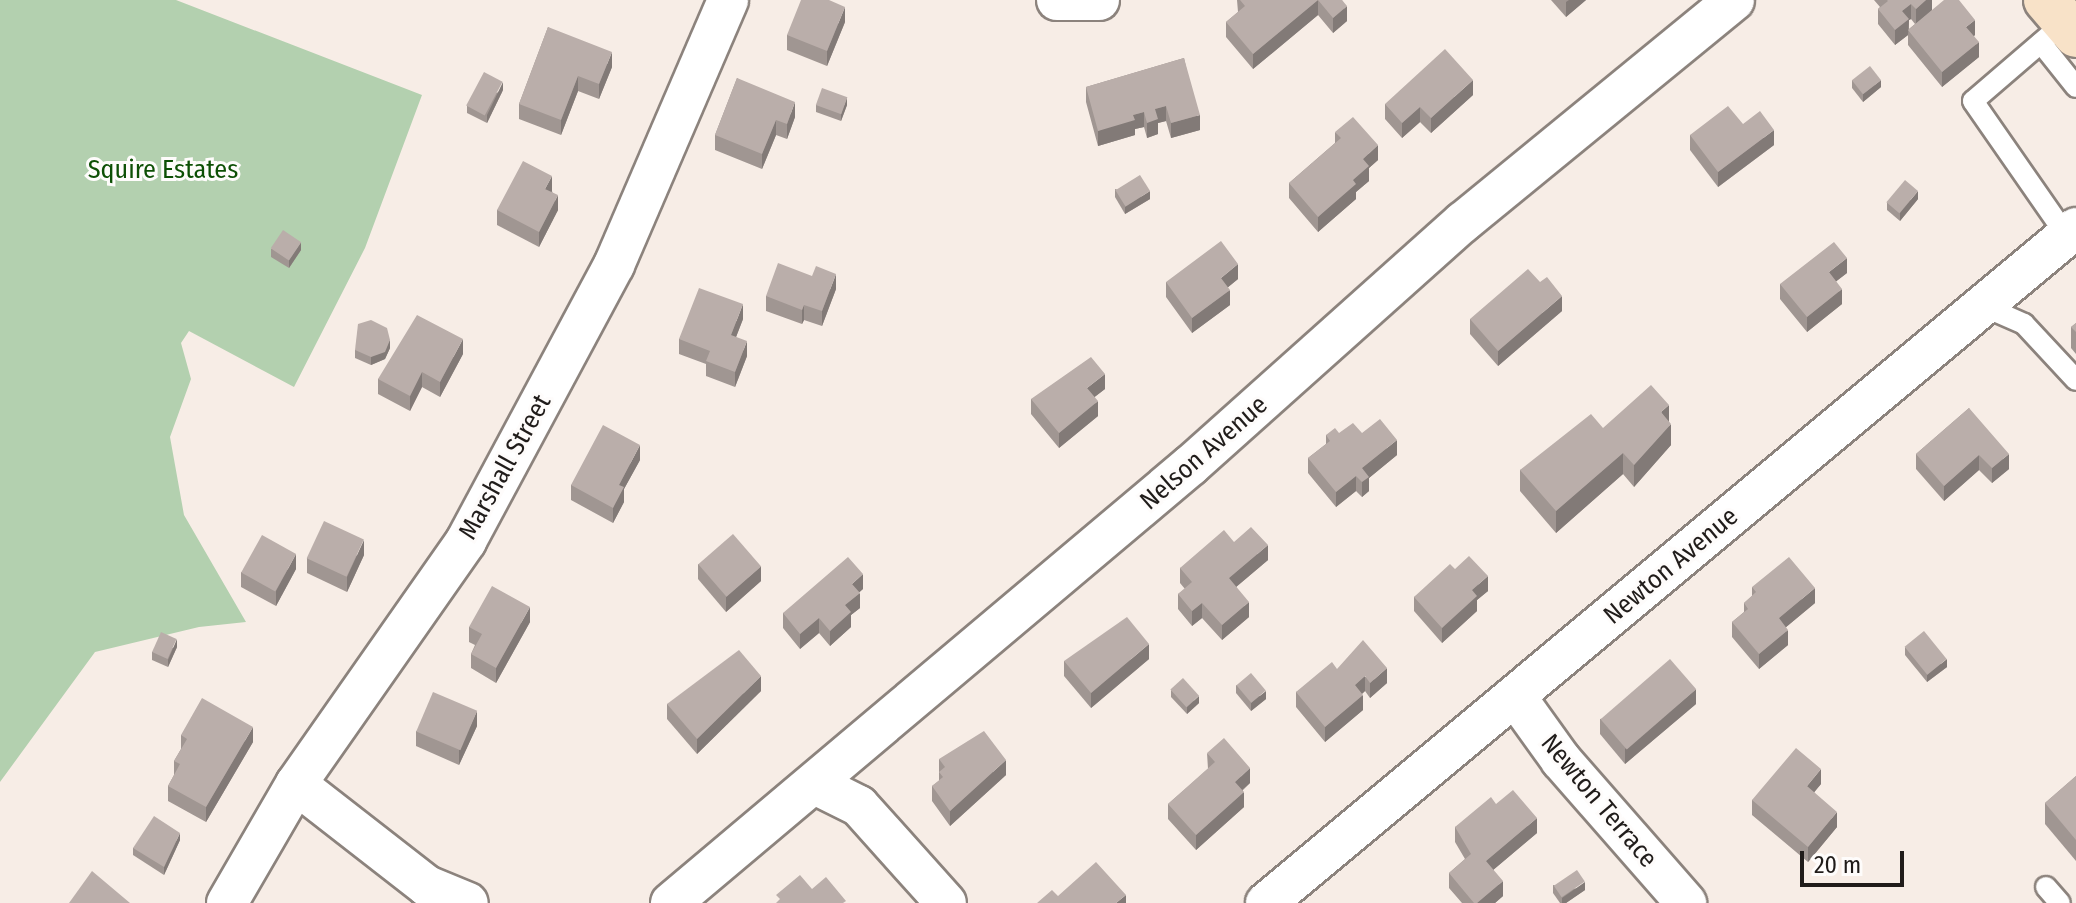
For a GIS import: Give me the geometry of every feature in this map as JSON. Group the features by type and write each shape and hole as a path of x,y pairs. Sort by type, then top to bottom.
{"street":[{"name":"Marshall Street","path":"227,903 296,784 466,541 614,265 728,0"},
{"path":"1057,0 1099,0"},
{"name":"Nelson Avenue","path":"671,903 1191,465 1463,222 1734,0"},
{"name":"Newton Avenue","path":"1266,903 2072,232"},
{"name":"Newton Terrace","path":"1515,696 1561,760 1686,903"},
{"path":"296,784 427,886 468,903"},
{"path":"815,784 859,806 946,903"}],"lane":[{"path":"2072,232 1973,101 2057,25 2076,87"},
{"path":"1981,305 2024,324 2076,380"},
{"path":"2046,887 2060,903"}],"green space":[{"name":"Squire Estates","path":"0,0 176,0 422,95 365,248 294,387 189,331 181,343 191,379 170,437 184,515 246,622 199,627 95,652 0,782"}],"building":[{"path":"801,0 829,0 845,7 827,51 787,35"},
{"path":"1240,0 1318,0 1253,54 1226,22 1245,6"},
{"path":"1318,0 1342,0 1347,6 1333,18"},
{"path":"1887,0 1926,0 1916,9 1911,4 1902,11 1909,19 1895,30 1878,9"},
{"path":"1944,0 1959,0 1975,20 1966,27 1979,42 1942,72 1908,30"},
{"path":"548,27 612,52 599,84 578,76 561,120 519,104"},
{"path":"1445,49 1473,80 1431,118 1420,107 1402,123 1385,104"},
{"path":"1184,58 1200,115 1171,123 1166,106 1155,109 1158,119 1147,123 1144,112 1133,115 1135,120 1098,131 1086,87"},
{"path":"1870,66 1881,80 1863,94 1852,80"},
{"path":"484,72 503,82 485,115 466,106"},
{"path":"737,78 795,102 787,124 776,120 762,154 715,135"},
{"path":"822,88 847,97 841,114 816,105"},
{"path":"1728,106 1743,124 1760,111 1774,130 1718,172 1690,135"},
{"path":"1353,117 1378,145 1363,159 1369,166 1353,180 1356,184 1318,217 1289,183 1341,138 1335,132"},
{"path":"523,161 552,176 545,189 558,195 539,232 497,210"},
{"path":"1140,175 1150,191 1125,206 1115,190"},
{"path":"1905,180 1918,191 1899,213 1886,202"},
{"path":"283,230 301,242 289,261 271,248"},
{"path":"1221,241 1238,264 1221,278 1230,290 1192,318 1166,282"},
{"path":"1834,242 1847,258 1829,272 1842,289 1807,317 1780,284"},
{"path":"778,263 812,276 816,266 836,274 822,311 804,305 802,310 766,296"},
{"path":"1528,269 1540,282 1547,277 1562,296 1498,351 1470,319"},
{"path":"699,288 743,304 731,335 747,341 735,372 706,361 710,351 679,339"},
{"path":"417,315 463,339 440,382 422,372 410,396 378,379"},
{"path":"371,320 387,328 390,340 385,352 371,357 355,350 358,324"},
{"path":"1091,357 1105,374 1087,388 1098,401 1059,433 1031,399"},
{"path":"1651,385 1669,405 1661,412 1671,424 1634,465 1623,453 1556,511 1520,470 1591,414 1603,428"},
{"path":"1969,408 2009,454 1992,468 1979,455 1944,486 1916,454"},
{"path":"1380,419 1397,440 1362,468 1369,477 1362,482 1356,476 1336,492 1308,458 1330,441 1326,435 1335,428 1339,433 1353,423 1362,433"},
{"path":"603,425 640,445 619,485 624,487 613,508 571,485"},
{"path":"324,521 364,540 347,577 307,558"},
{"path":"1251,527 1268,545 1229,578 1249,602 1222,625 1202,603 1192,611 1178,594 1192,582 1180,568 1224,530 1234,542"},
{"path":"733,534 761,566 726,597 698,564"},
{"path":"262,535 296,554 275,592 241,573"},
{"path":"1469,556 1488,576 1472,590 1477,596 1442,628 1414,597 1450,564 1455,569"},
{"path":"848,557 863,574 852,584 860,593 845,605 851,612 830,631 819,618 800,634 783,613"},
{"path":"1789,557 1815,588 1779,618 1788,630 1759,654 1732,622 1748,609 1744,603 1756,592 1752,587"},
{"path":"492,586 530,607 496,668 471,654 482,634 469,627"},
{"path":"1127,617 1149,644 1091,693 1064,661"},
{"path":"1924,631 1947,659 1927,675 1905,647"},
{"path":"161,632 177,639 168,659 152,652"},
{"path":"1363,640 1387,668 1370,683 1365,676 1355,685 1363,695 1325,727 1296,692 1332,662 1337,669"},
{"path":"739,650 761,676 697,739 667,704"},
{"path":"1670,659 1696,689 1627,750 1601,719"},
{"path":"1251,673 1266,691 1251,703 1236,685"},
{"path":"1183,678 1199,696 1186,707 1170,689"},
{"path":"433,692 477,711 460,750 416,732"},
{"path":"202,698 253,727 206,807 168,786 180,764 174,761 187,739 181,735"},
{"path":"984,731 1006,760 950,811 932,786 943,777 939,772 945,767 939,759"},
{"path":"1224,738 1250,768 1235,782 1244,792 1196,835 1168,804 1215,762 1207,753"},
{"path":"1796,748 1821,769 1807,786 1837,812 1808,847 1752,800"},
{"path":"2076,776 2076,840 2045,803"},
{"path":"1513,790 1537,818 1486,861 1503,881 1474,903 1449,873 1471,854 1455,827 1491,797 1496,804"},
{"path":"154,816 180,833 164,867 133,848"},
{"path":"1096,862 1126,895 1116,903 1037,903 1052,890 1058,896"},
{"path":"1577,870 1585,882 1562,897 1554,886"},
{"path":"92,871 130,903 69,903"},
{"path":"800,875 812,889 826,877 846,901 776,903 780,899 776,895"}]}
